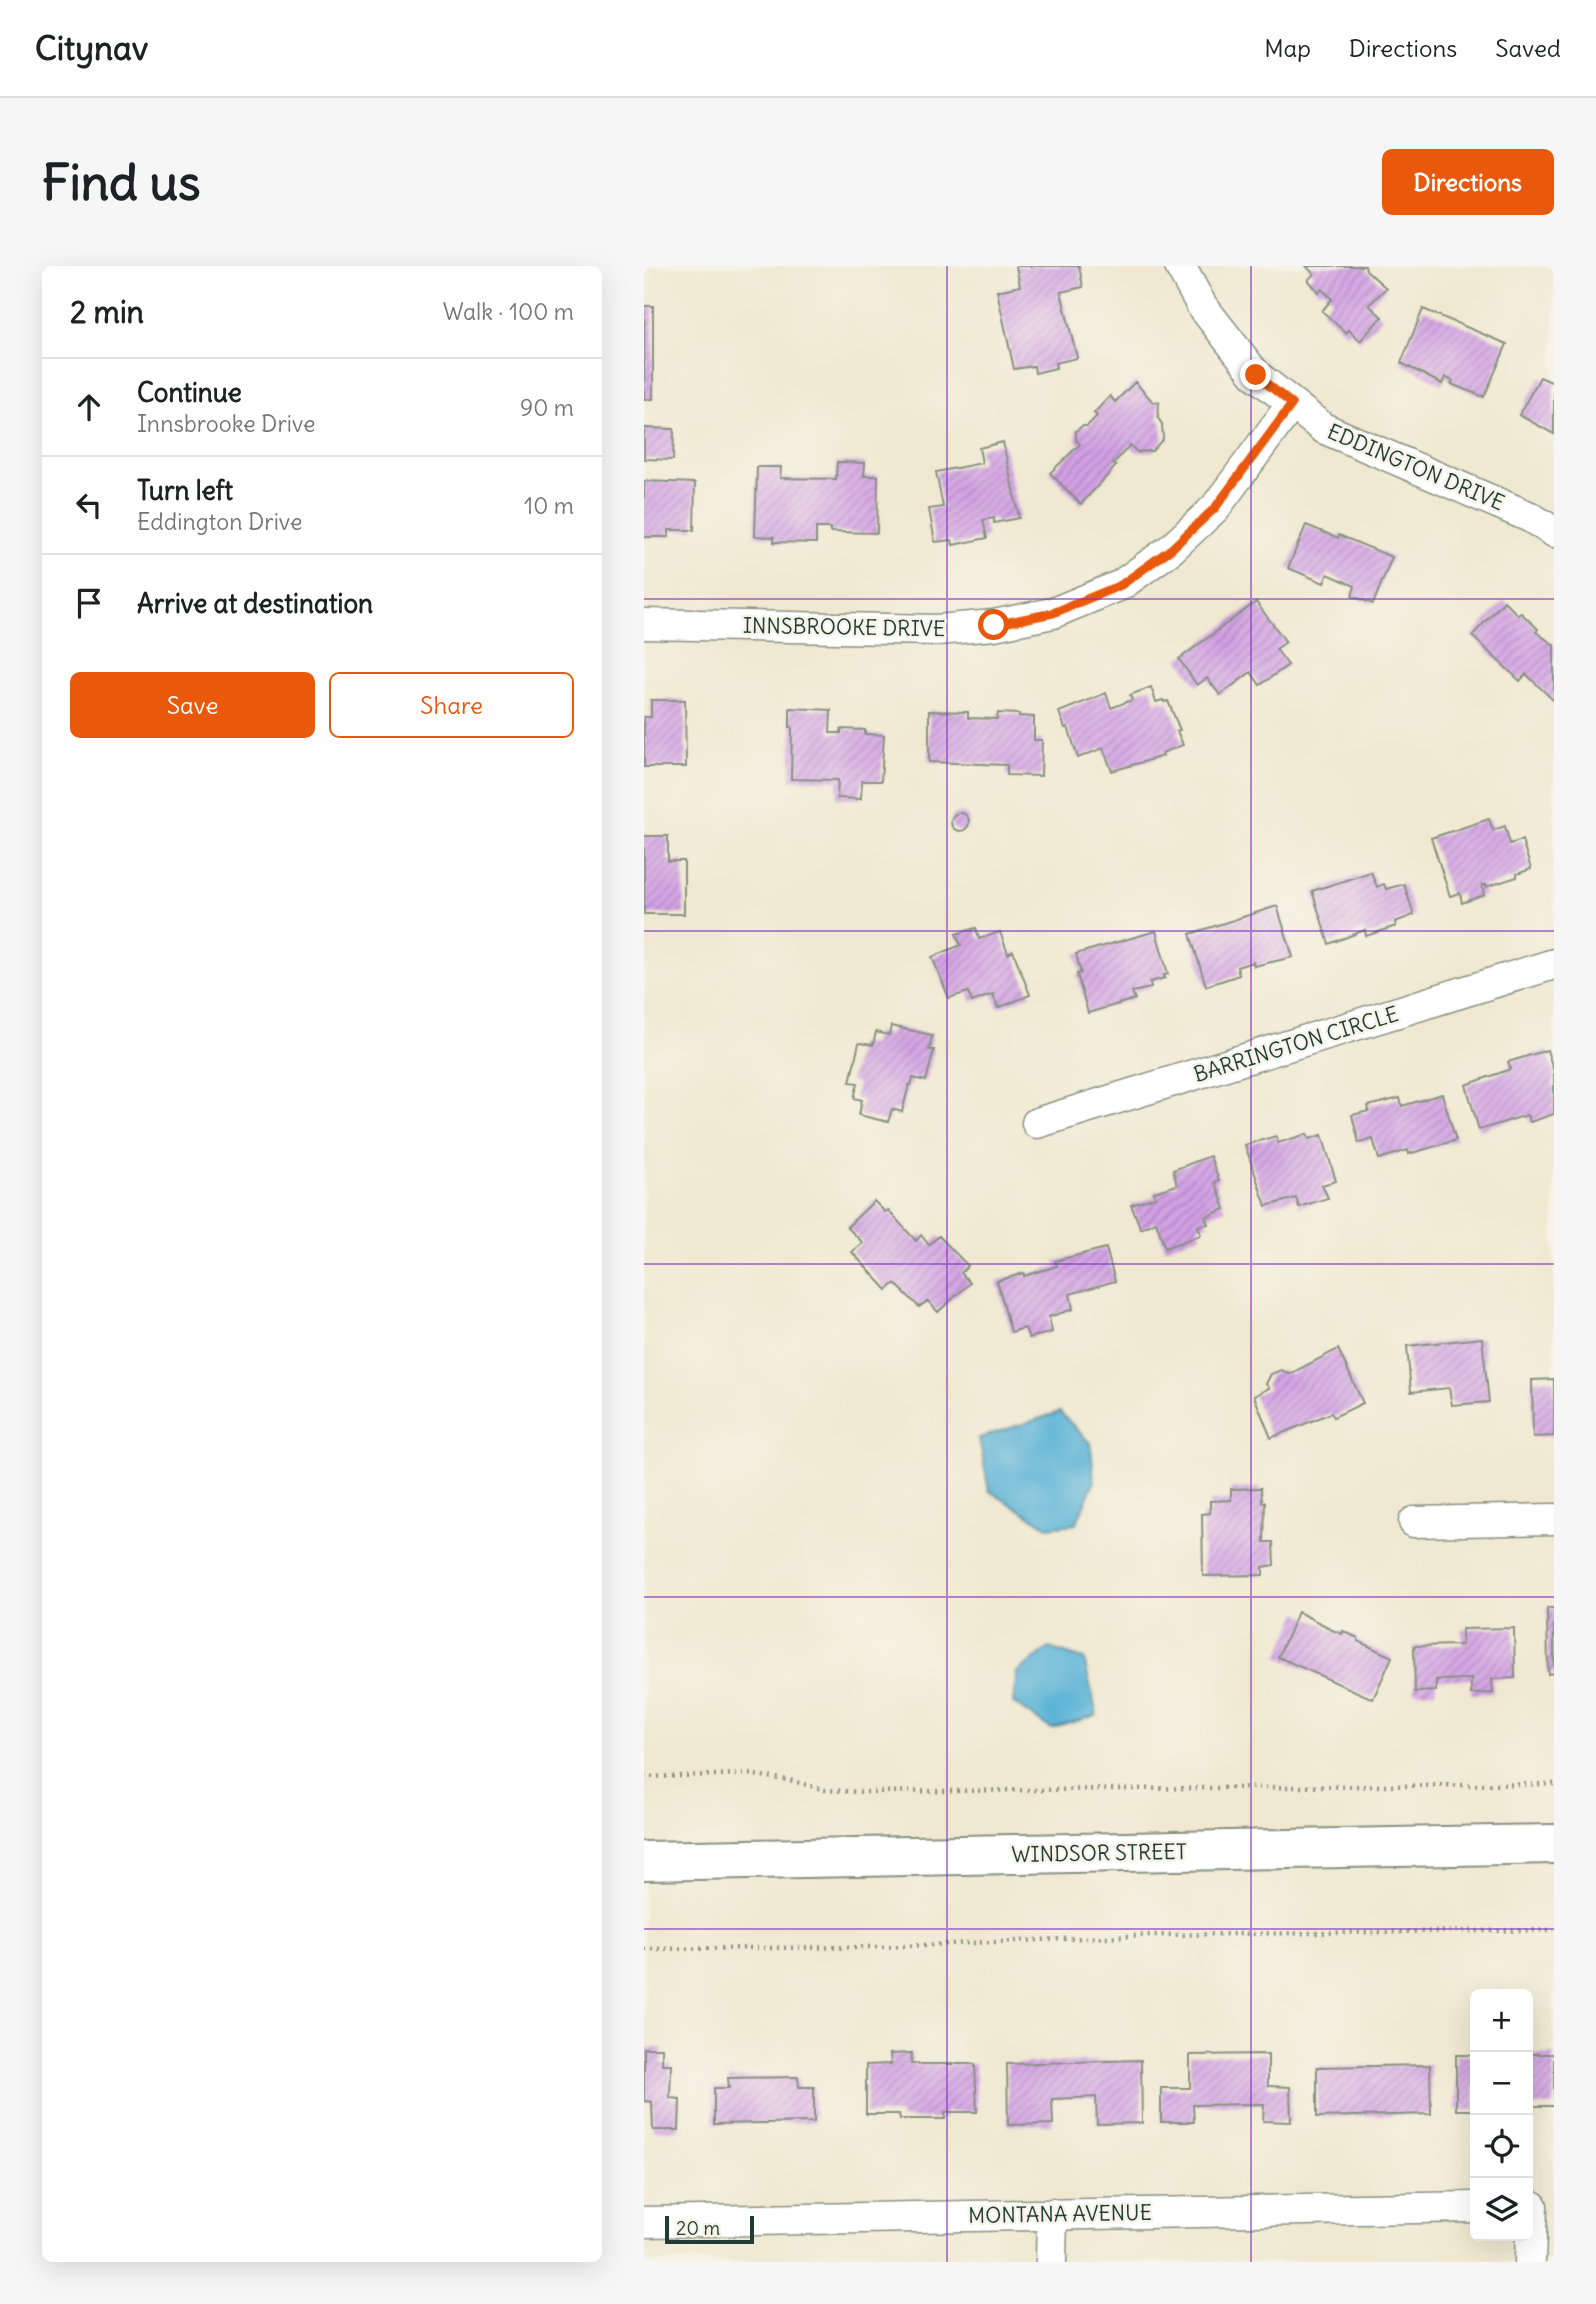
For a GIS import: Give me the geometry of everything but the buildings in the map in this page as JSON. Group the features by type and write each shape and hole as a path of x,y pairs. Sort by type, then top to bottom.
{"main road":[{"name":"WINDSOR STREET","path":"644,1861 1554,1844"}],"street":[{"name":"EDDINGTON DRIVE","path":"1180,266 1202,306 1256,375 1323,428 1530,517 1554,531"},
{"name":"INNSBROOKE DRIVE","path":"644,624 937,630 994,625 1053,613 1121,585 1171,549 1215,508 1292,404"},
{"name":"BARRINGTON CIRCLE","path":"1037,1123 1554,964"},
{"path":"1414,1522 1554,1519"},
{"path":"1530,2262 1538,2205"},
{"name":"MONTANA AVENUE","path":"644,2222 1470,2207"},
{"path":"1051,2262 1052,2214"}],"path":[{"path":"644,1777 748,1774 789,1780 825,1790 864,1792 1554,1784"},
{"path":"644,1949 878,1947 1155,1935 1554,1930"}],"water":[{"path":"1060,1412 1091,1444 1094,1482 1076,1524 1048,1527 989,1491 979,1438"},
{"path":"1049,1648 1084,1659 1097,1715 1051,1729 1013,1703 1017,1672"}],"route":[{"path":"994,625 1053,613 1121,585 1171,549 1215,508 1292,404 1256,375"}]}
